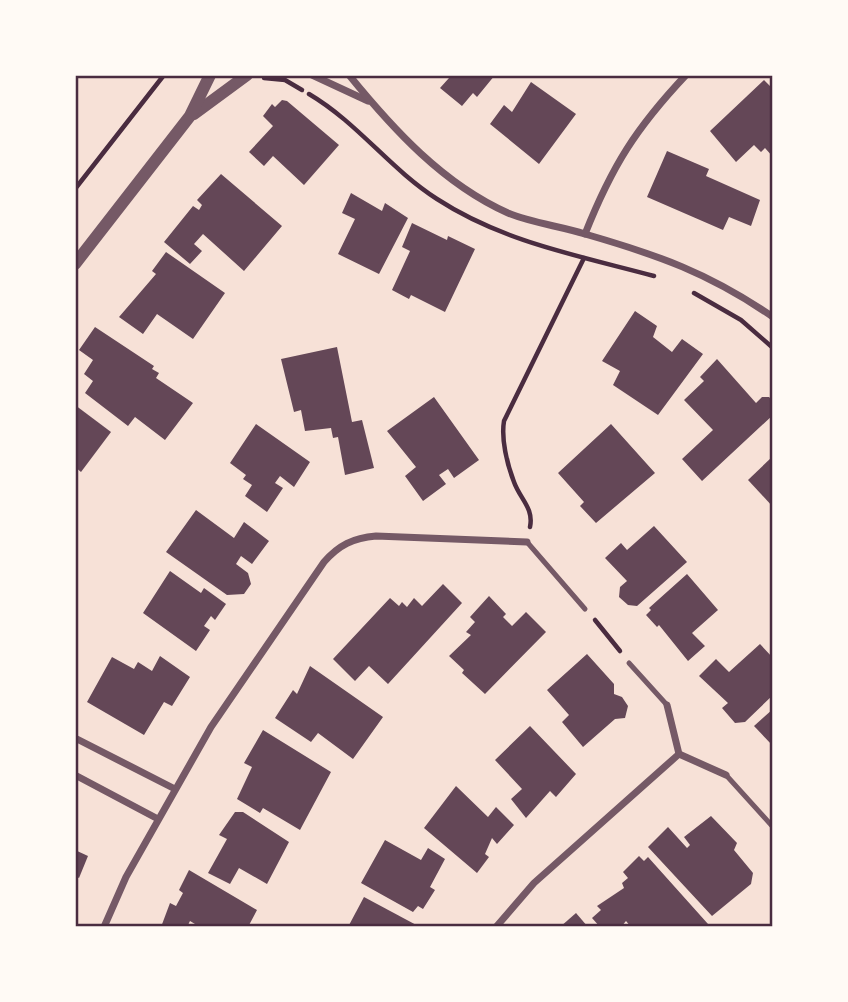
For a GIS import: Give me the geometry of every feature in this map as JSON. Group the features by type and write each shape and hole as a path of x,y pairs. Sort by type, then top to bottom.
{"street":[{"path":"75,264 190,117 210,75"},
{"path":"312,75 372,103"},
{"path":"349,75 416,149 457,185 509,214 585,234 680,264 727,286 773,317"},
{"path":"585,234 605,182 628,143 686,75"},
{"path":"190,117 251,78"},
{"path":"104,927 126,877 211,727 337,547 356,538 376,536 527,542"},
{"path":"667,705 679,754"},
{"path":"75,738 175,789"},
{"path":"679,754 726,775"},
{"path":"496,927 534,883 679,754"},
{"path":"75,775 158,819"}],"lane":[{"path":"527,542 585,609"},
{"path":"629,663 667,705"},
{"path":"726,775 773,827"}],"path":[{"path":"75,189 164,75"},
{"path":"251,78 285,80 332,108 377,151 439,201 521,240 666,280"},
{"path":"527,542 532,516 512,478 502,435 504,421 584,257"},
{"path":"688,290 741,320 773,348"},
{"path":"585,609 629,663"}],"building":[{"path":"445,75 495,75 477,97 473,93 462,106 440,88 449,78"},
{"path":"764,80 773,89 773,157 765,148 761,152 754,145 736,162 710,131"},
{"path":"531,82 576,114 539,164 490,124 504,105 512,112"},
{"path":"282,100 287,101 339,145 304,185 273,156 264,166 249,152 273,126 263,116 272,104 275,107"},
{"path":"667,151 709,169 706,176 760,200 751,226 729,217 723,230 647,197"},
{"path":"221,174 282,226 244,271 203,234 194,244 202,251 190,264 164,242 193,206 199,210 202,205 197,200"},
{"path":"351,193 382,211 385,203 408,218 379,274 338,254 355,219 342,213"},
{"path":"412,223 447,240 448,236 475,249 445,312 411,295 409,299 392,290 410,251 402,247"},
{"path":"166,252 225,293 193,339 157,314 143,334 119,317 156,274 152,271"},
{"path":"635,311 657,326 653,337 672,352 682,339 703,354 658,415 613,385 620,371 602,361"},
{"path":"95,327 154,366 152,369 159,373 156,378 193,403 165,440 135,417 128,426 85,393 93,381 84,374 93,360 79,350"},
{"path":"337,347 352,422 362,420 374,468 345,475 338,437 333,438 331,428 305,431 301,410 294,412 281,359"},
{"path":"717,359 756,403 762,397 769,397 773,401 773,415 702,481 682,459 713,430 684,400 704,381 700,377"},
{"path":"434,397 479,460 454,478 448,469 439,475 446,484 423,501 405,476 416,467 387,431"},
{"path":"75,405 111,432 81,472 75,467"},
{"path":"256,424 310,462 294,487 280,476 275,483 283,488 267,512 245,496 252,485 243,479 246,475 230,463"},
{"path":"611,424 655,473 596,523 580,506 584,502 558,473"},
{"path":"773,456 773,507 748,480"},
{"path":"196,510 234,538 244,522 269,541 252,564 241,556 236,564 248,573 251,584 244,594 227,595 166,552"},
{"path":"654,526 687,562 637,606 628,605 619,597 620,587 627,581 605,558 621,543 627,550"},
{"path":"170,571 201,593 204,588 226,604 215,620 211,616 204,626 210,630 196,651 143,613"},
{"path":"687,574 718,610 692,633 705,646 688,661 659,625 657,627 646,615 651,610 649,608"},
{"path":"443,584 462,603 388,684 369,666 355,681 333,659 390,598 399,606 402,602 407,607 414,598 422,606"},
{"path":"489,596 506,614 503,617 512,626 526,612 546,632 485,694 462,673 464,670 449,656 471,635 466,632 475,622 470,617"},
{"path":"760,644 773,658 773,695 745,722 735,723 722,708 728,703 699,676 716,659 729,672"},
{"path":"587,654 614,684 614,694 622,697 628,706 625,718 615,719 583,747 562,722 569,715 547,690"},
{"path":"160,656 190,677 172,706 164,702 144,735 87,702 112,657 134,669 138,662 152,671"},
{"path":"310,666 383,717 353,759 318,733 311,742 275,718 293,690 297,694"},
{"path":"773,709 773,746 754,726"},
{"path":"530,726 576,774 556,797 550,791 526,818 511,799 522,789 495,760"},
{"path":"263,730 331,772 300,830 263,808 260,813 237,799 252,767 244,763"},
{"path":"456,786 488,817 496,807 514,825 497,844 492,838 485,854 489,857 477,873 424,828"},
{"path":"235,812 243,812 289,842 267,884 239,868 230,884 208,873 227,839 219,835"},
{"path":"711,816 737,843 734,850 753,873 751,884 712,916 648,847 668,827 687,848 690,845 684,837"},
{"path":"385,840 421,860 428,848 445,859 430,887 435,890 423,909 418,906 413,912 361,883"},
{"path":"75,850 88,856 79,878 75,876"},
{"path":"639,856 644,861 648,857 708,924 704,927 631,927 626,921 621,927 600,927 592,918 601,910 597,906 624,888 622,883 628,878 623,872"},
{"path":"189,870 257,910 248,927 200,927 190,921 187,927 161,927 170,903 176,906 183,893 179,890"},
{"path":"364,897 420,927 348,927"},
{"path":"576,913 588,927 560,927"}]}
